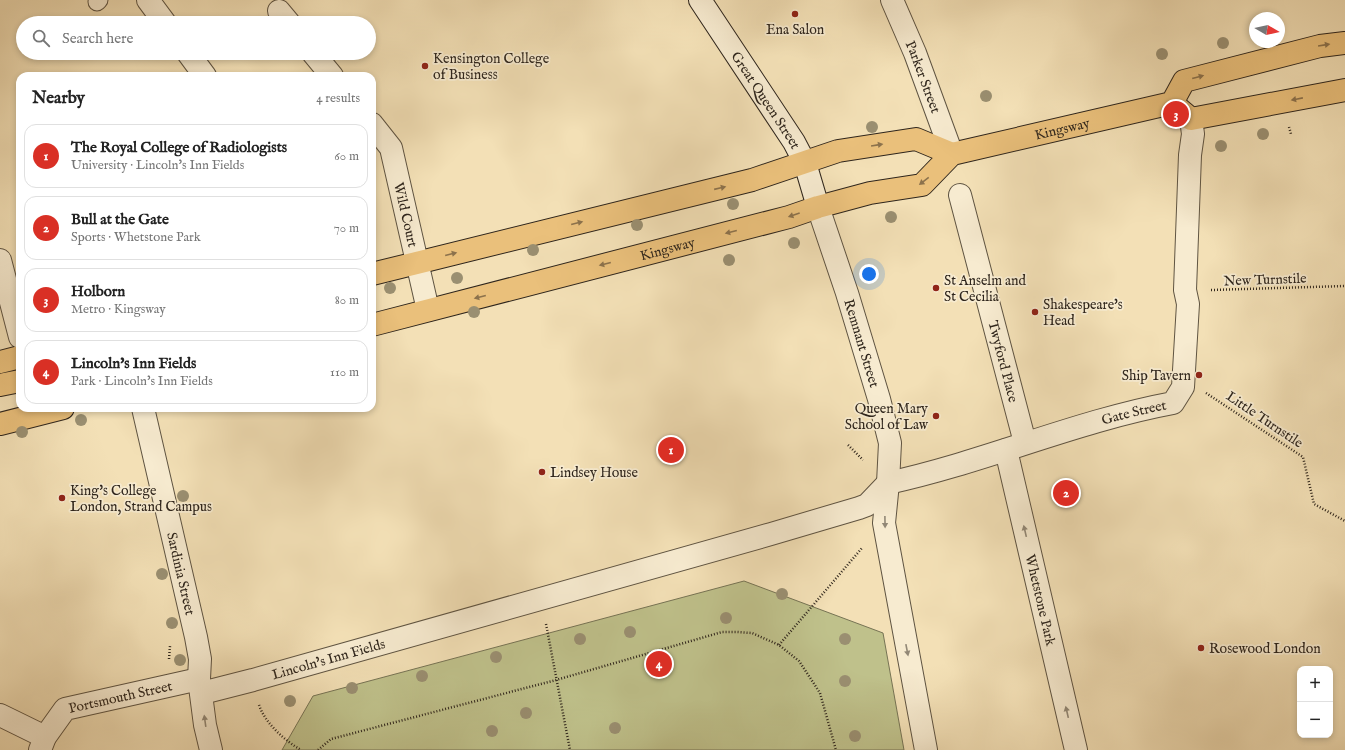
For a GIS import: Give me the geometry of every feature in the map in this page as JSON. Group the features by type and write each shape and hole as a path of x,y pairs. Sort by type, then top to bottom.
{"main road":[{"path":"1345,43 1320,46 1184,81 1172,103 1191,119 1345,90"},
{"name":"Kingsway","path":"376,324 784,218 870,193 922,185 952,154 1172,103"},
{"path":"376,273 752,180 838,152 916,139 952,154"},
{"path":"0,362 16,358"},
{"path":"0,385 16,382"},
{"path":"0,424 47,412"}],"street":[{"path":"148,0 160,16"},
{"name":"Great Queen Street","path":"700,0 794,142 805,163 818,207"},
{"name":"Parker Street","path":"892,0 918,60 952,154"},
{"path":"193,60 202,72"},
{"path":"319,60 329,72"},
{"name":"Gate Street","path":"888,483 1006,450 1132,411 1173,403 1183,386 1188,304 1185,290 1190,155 1193,134 1191,119"},
{"name":"Wild Court","path":"376,129 391,148 428,310"},
{"name":"Twyford Place","path":"960,195 1023,434"},
{"name":"Remnant Street","path":"818,207 847,294 890,442 888,483"},
{"path":"0,260 16,322"},
{"name":"Sardinia Street","path":"144,412 196,637 200,659 200,686"},
{"name":"Whetstone Park","path":"1006,450 1076,750"},
{"path":"888,483 884,523 926,750"},
{"name":"Lincoln's Inn Fields","path":"200,686 260,678 764,537 867,505 888,483"},
{"path":"200,686 205,725 211,750"},
{"name":"Portsmouth Street","path":"42,744 65,709 200,686"},
{"path":"0,715 42,744"}],"path":[{"name":"New Turnstile","path":"1185,290 1345,286"},
{"name":"Little Turnstile","path":"1183,386 1199,388 1303,457 1314,504 1345,520"},
{"path":"848,445 864,461"},
{"path":"779,644 867,543"},
{"path":"546,624 570,750"},
{"path":"318,750 332,739 556,680 722,632 752,633 779,644 799,660 820,693 836,750"},
{"path":"257,699 261,712 286,742 300,750"}],"green space":[{"path":"744,581 883,633 904,750 282,750 313,696"}],"place":[{"name":"Ena Salon","path":"795,14"},
{"name":"Kensington College of Business","path":"425,66"},
{"name":"Holborn","path":"1176,114"},
{"name":"St Anselm and St Cecilia","path":"936,288"},
{"name":"Shakespeare's Head","path":"1035,312"},
{"name":"Ship Tavern","path":"1199,375"},
{"name":"Queen Mary School of Law","path":"936,416"},
{"name":"The Royal College of Radiologists","path":"671,450"},
{"name":"Lindsey House","path":"542,472"},
{"name":"Bull at the Gate","path":"1066,493"},
{"name":"King's College London, Strand Campus","path":"62,498"},
{"name":"Rosewood London","path":"1201,648"},
{"name":"Lincoln's Inn Fields","path":"659,664"}]}
